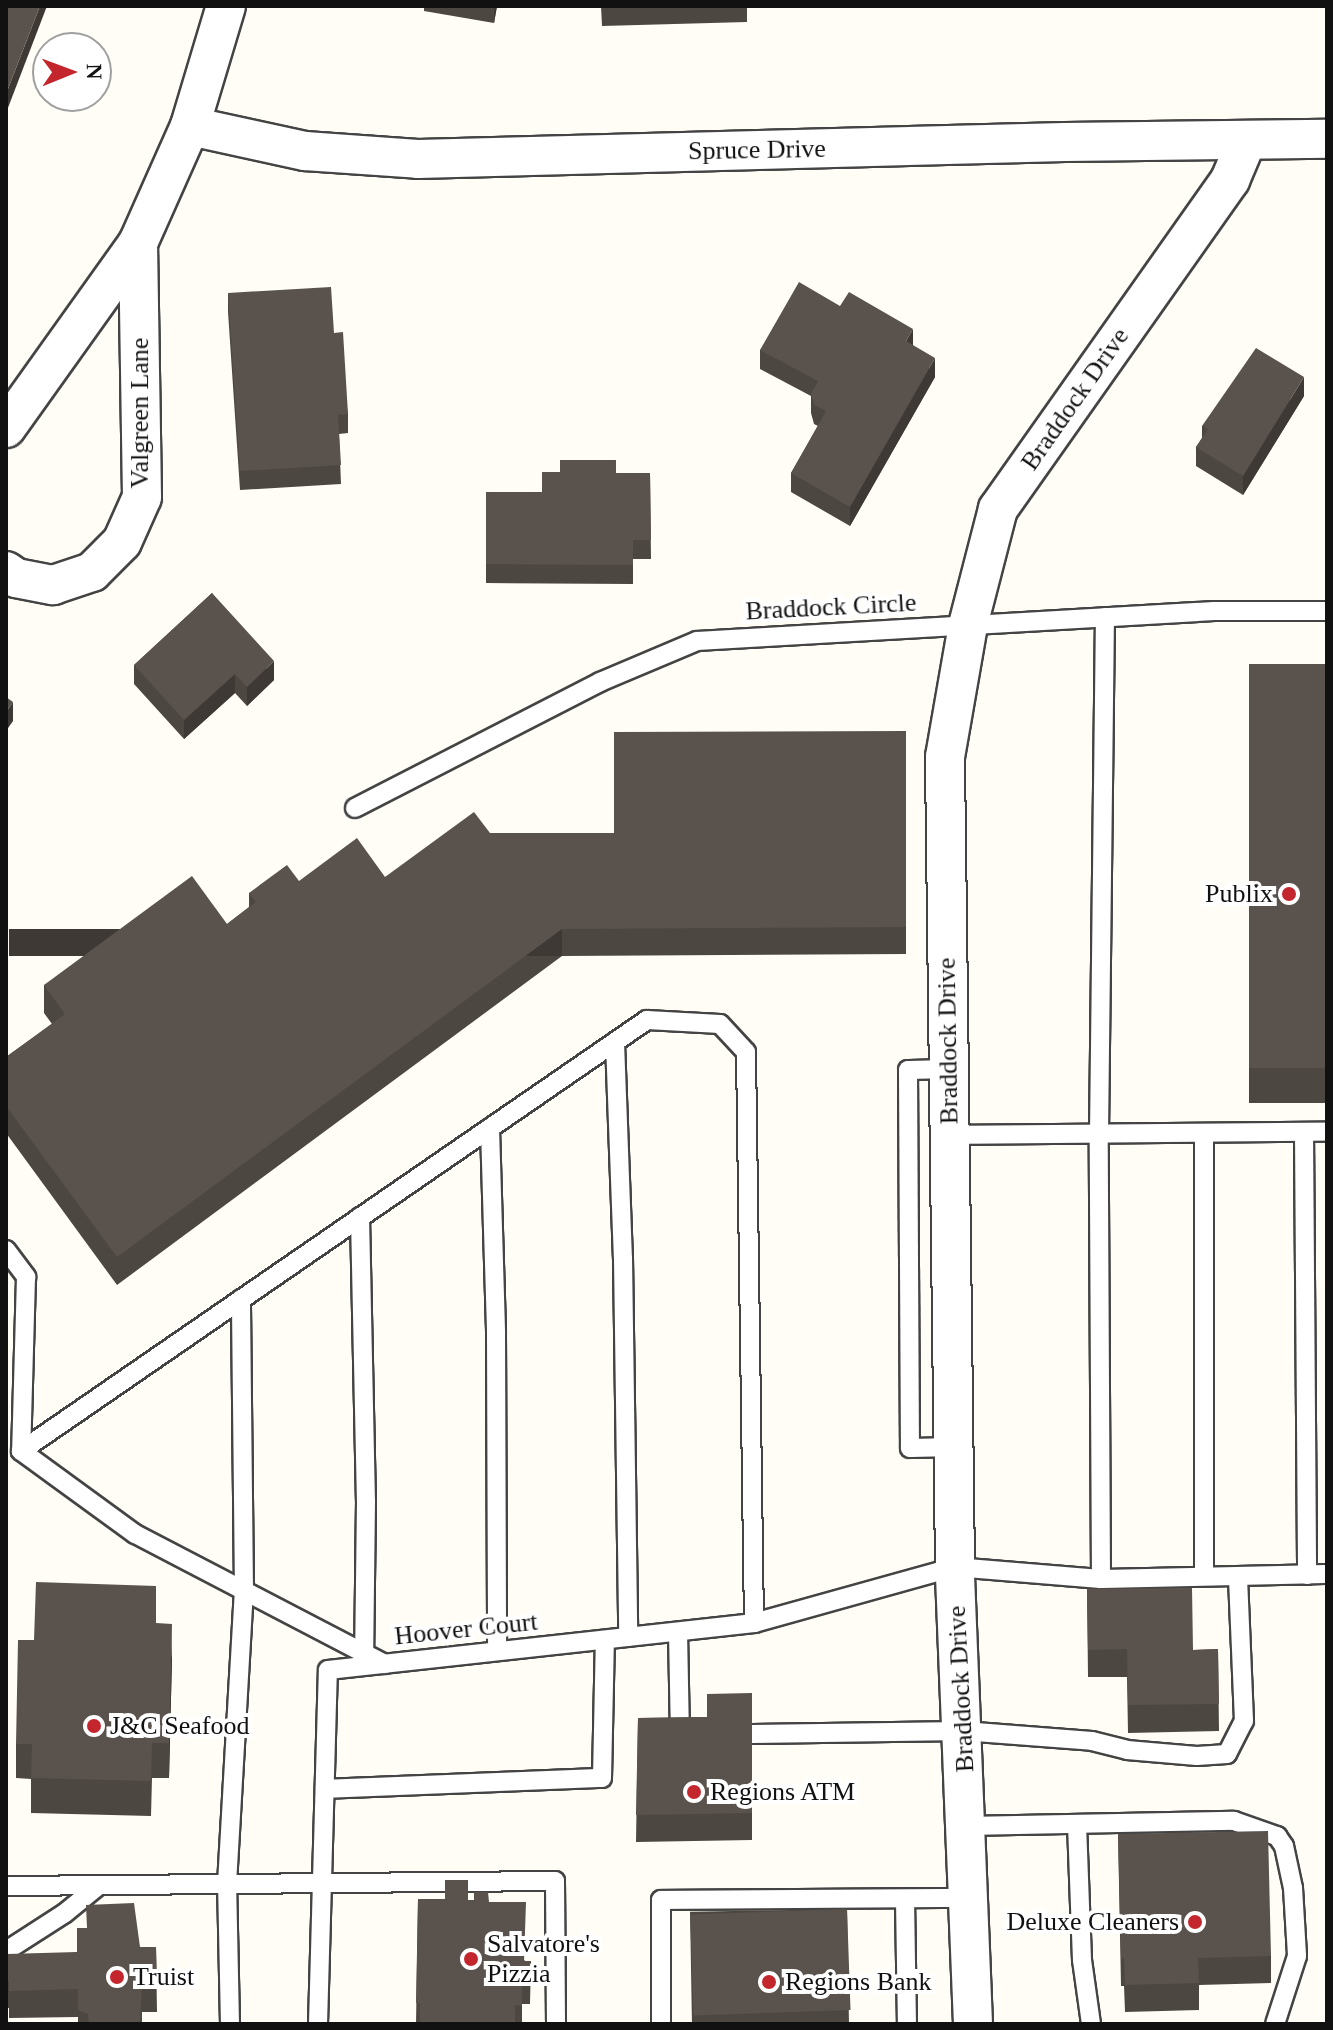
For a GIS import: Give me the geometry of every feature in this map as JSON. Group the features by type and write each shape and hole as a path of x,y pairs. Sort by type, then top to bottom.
{"street":[{"name":"Valgreen Lane","path":"6,428 138,243 190,126 226,6"},
{"name":"Spruce Drive","path":"190,126 305,151 418,159 1327,139"},
{"name":"Braddock Drive","path":"973,2024 955,1567 945,757 968,625 998,509 1230,180 1247,140"},
{"name":"Valgreen Lane","path":"6,571 16,578 53,585 92,572 122,542 142,497 138,243"}],"lane":[{"name":"Braddock Circle","path":"355,808 600,682 697,641 1214,611 1327,611"},
{"path":"1101,1579 1099,1134 1105,617"},
{"path":"13,1456 647,1020 720,1024 746,1052 754,1623"},
{"path":"615,1042 623,1258 628,1637"},
{"path":"949,1069 908,1070 910,1448 954,1447"},
{"path":"490,1128 496,1333 497,1651"},
{"path":"1304,1132 1307,1575"},
{"path":"949,1135 1327,1132"},
{"path":"1204,1133 1204,1576"},
{"path":"360,1217 366,1501 364,1654"},
{"path":"6,1250 26,1277 13,1456"},
{"path":"230,2024 227,1884 244,1592 241,1299"},
{"path":"6,1430 13,1456 135,1534 385,1664"},
{"path":"955,1567 1101,1579 1327,1574"},
{"name":"Hoover Court","path":"318,2024 328,1670 754,1623 955,1567"},
{"path":"752,1734 963,1731 1092,1741 1127,1750 1197,1756 1227,1754 1244,1721 1238,1576"},
{"path":"678,1632 680,1735 708,1733"},
{"path":"325,1789 602,1778 605,1640"},
{"path":"966,1826 1234,1821 1277,1836 1284,1846 1293,1888 1297,1956 1275,2024"},
{"path":"1077,1824 1082,1960 1091,2024"},
{"path":"6,1886 555,1881 556,2024"},
{"path":"6,1951 65,1913 98,1886"},
{"path":"661,2024 661,1900 969,1898"},
{"path":"905,1899 907,2024"}],"building":[{"path":"6,6 40,6 6,94"},
{"path":"799,282 840,306 849,292 913,329 906,341 935,358 850,507 791,473 826,411 814,405 811,394 818,381 760,350"},
{"path":"331,287 334,333 343,332 348,414 338,415 341,465 240,471 228,293"},
{"path":"1256,348 1304,377 1243,476 1196,447 1208,429 1202,426"},
{"path":"560,460 616,460 616,473 650,473 651,540 633,540 633,565 486,564 486,492 542,492 542,472 560,472"},
{"path":"212,593 274,661 247,687 235,674 184,720 134,665"},
{"name":"Publix","path":"1249,664 1327,664 1327,1068 1249,1068"},
{"path":"6,697 13,702 6,712"},
{"path":"906,731 906,927 562,929 117,1257 6,1106 6,1057 65,1014 44,985 192,876 227,924 256,902 249,893 287,865 299,881 357,838 385,877 474,812 490,833 614,833 614,732"},
{"name":"J&C Seafood","path":"36,1582 156,1586 156,1623 172,1624 169,1743 152,1743 151,1781 31,1778 32,1744 16,1744 18,1640 34,1640"},
{"path":"1192,1588 1193,1650 1218,1649 1219,1704 1128,1705 1127,1649 1088,1650 1087,1589"},
{"name":"Regions ATM","path":"752,1693 752,1813 636,1815 638,1718 707,1717 707,1694"},
{"name":"Deluxe Cleaners","path":"1268,1831 1271,1956 1198,1958 1199,1983 1125,1985 1124,1958 1121,1958 1118,1834"},
{"name":"Salvatore's Pizzia","path":"445,1880 468,1880 468,1900 474,1900 474,1892 488,1892 489,1902 526,1902 524,1961 531,1961 530,1977 522,1977 522,2006 515,2005 515,2024 420,2024 420,2003 416,2003 418,1899 445,1899"},
{"path":"134,1903 140,1947 156,1947 157,1984 142,1984 140,2024 89,2024 88,2014 78,2010 78,1989 9,1991 9,1981 6,1981 7,1954 77,1952 77,1928 87,1928 86,1905"},
{"name":"Regions Bank","path":"847,1909 851,2010 694,2015 690,1914"}],"place":[{"name":"Publix","path":"1289,894"},
{"name":"J&C Seafood","path":"94,1726"},
{"name":"Regions ATM","path":"694,1792"},
{"name":"Deluxe Cleaners","path":"1195,1922"},
{"name":"Salvatore's Pizzia","path":"471,1959"},
{"name":"Truist","path":"117,1977"},
{"name":"Regions Bank","path":"769,1982"}]}
